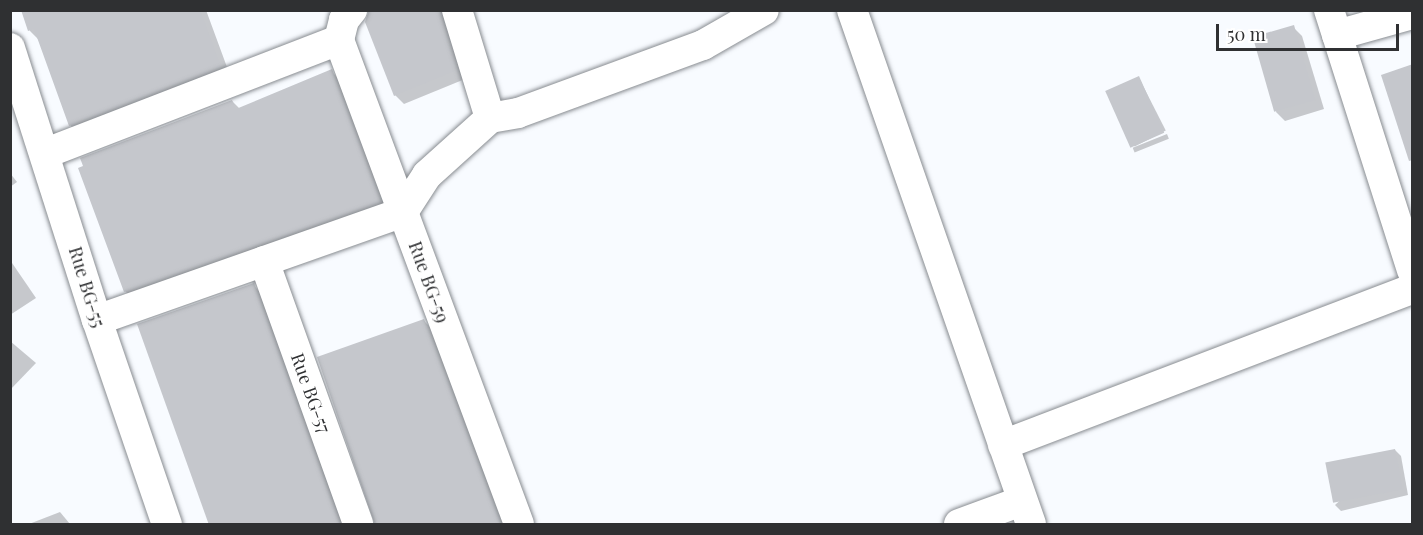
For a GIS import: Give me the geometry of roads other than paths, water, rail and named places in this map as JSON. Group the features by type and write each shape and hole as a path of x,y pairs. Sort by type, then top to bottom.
{"street":[{"path":"46,153 339,40 344,20 352,10"},
{"path":"457,10 490,118"},
{"path":"97,320 402,212 427,175 490,118 518,113 703,45 764,10"},
{"path":"852,10 1027,513 959,525"},
{"path":"1413,14 1333,23 1413,270"},
{"name":"Rue BG-59","path":"339,40 519,525"},
{"name":"Rue BG-55","path":"10,48 46,153 97,320 167,525"},
{"name":"Rue BG-57","path":"264,261 358,525"},
{"path":"1003,445 1413,289"}]}
